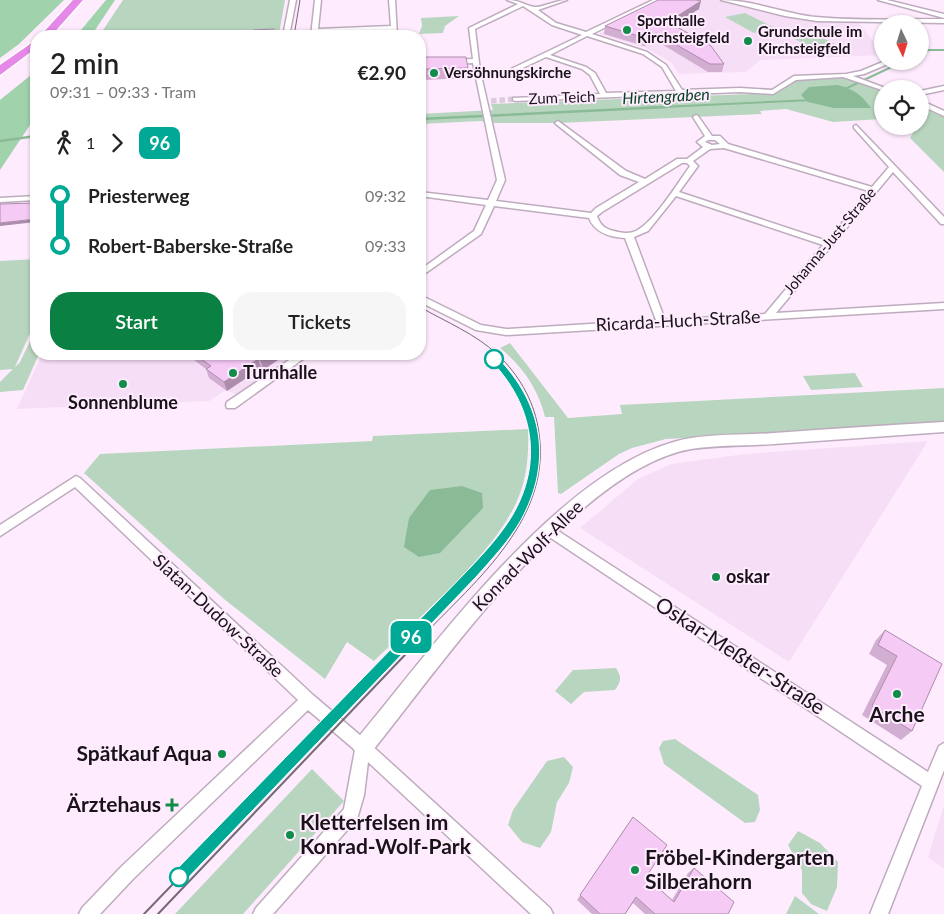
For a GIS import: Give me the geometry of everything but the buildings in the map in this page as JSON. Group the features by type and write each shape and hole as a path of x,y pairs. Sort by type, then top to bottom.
{"highway":[{"path":"50,30 78,0"},
{"path":"0,71 30,48"},
{"path":"0,84 30,62"}],"street":[{"path":"287,30 293,0"},
{"path":"314,30 318,0"},
{"path":"367,30 394,28 392,0"},
{"path":"510,0 534,9 549,22 650,56 664,66 680,92"},
{"path":"534,9 564,0"},
{"path":"478,73 510,72 656,0"},
{"path":"724,0 798,17 944,21"},
{"path":"881,0 944,16"},
{"path":"899,0 920,10"},
{"path":"426,270 478,232 492,203 501,177 487,115 487,101 478,73 472,28 522,4"},
{"path":"546,55 584,68 593,74 604,96"},
{"path":"426,63 476,61"},
{"name":"Zum Teich","path":"515,100 740,90 773,92 794,78 862,73 874,68"},
{"name":"Zum Teich","path":"843,75 874,85"},
{"path":"929,91 944,88"},
{"path":"929,106 944,114"},
{"path":"696,117 709,137"},
{"path":"558,123 623,173 643,181"},
{"path":"856,127 944,222"},
{"path":"708,147 701,141 709,137 720,139 723,145"},
{"path":"426,195 593,216 643,181 680,161 689,161 708,147 723,145 873,190"},
{"path":"593,216 598,227 616,234 629,236 645,229 694,166 689,161"},
{"name":"Johanna-Just-Straße","path":"768,316 893,167"},
{"path":"673,193 828,244"},
{"path":"0,200 30,198"},
{"path":"629,236 661,322"},
{"name":"Ricarda-Huch-Straße","path":"426,301 468,324 492,331 944,306"},
{"path":"232,405 296,360"},
{"name":"Konrad-Wolf-Allee","path":"363,747 469,616 549,530 583,500 618,475 657,452 674,446 944,427"},
{"name":"Slatan-Dudow-Straße","path":"0,531 76,481 308,700 363,747 544,914"},
{"name":"Oskar-Meßter-Straße","path":"549,530 932,783"},
{"path":"88,914 308,700"},
{"path":"262,914 351,813 356,795 363,747"},
{"path":"879,914 944,750"}],"shaded area":[{"path":"0,0 64,0 33,30 30,30 30,33 19,44 0,58"},
{"path":"106,0 115,0 95,30 81,30"},
{"path":"123,0 285,0 280,30 103,30"},
{"name":"Grundschule im Kirchsteigfeld","path":"667,0 717,0 799,18 857,21 874,42 874,55 760,60 746,72 679,74 672,63 646,48 599,34"},
{"path":"745,13 775,28 754,33 725,17"},
{"path":"459,16 445,26 443,33 426,34 426,30 420,30 421,18"},
{"path":"804,29 837,45 816,50 783,33"},
{"path":"30,76 30,125 0,170 0,100"},
{"path":"839,77 874,88 874,119 833,122 786,109 760,111 762,114 558,123 489,123 481,121 426,124 426,114 493,110 491,104 777,93 798,79"},
{"path":"837,85 856,93 871,108 834,108 808,102 801,95 809,87"},
{"path":"929,108 944,116 944,172 910,138 912,135 929,135"},
{"path":"30,259 30,333 14,369 0,370 0,261"},
{"path":"30,341 30,360 36,360 23,390 0,392 0,382 20,362"},
{"path":"510,343 568,418 622,414 620,405 944,388 944,424 666,439 632,448 619,454 561,494 558,493 554,417 545,417 542,406 528,378 500,348"},
{"name":"Sonnenblume","path":"39,360 286,360 236,394 226,390 209,401 17,409"},
{"path":"855,373 863,387 811,390 803,376"},
{"path":"528,429 528,448 523,485 505,523 490,544 452,586 374,661 347,642 325,679 224,599 84,473 100,454 372,441 373,436"},
{"path":"928,441 789,662 580,528 638,479 671,464 745,454"},
{"path":"462,486 482,493 483,508 440,553 419,557 404,547 409,518 430,490"},
{"path":"616,668 620,679 615,690 584,692 571,704 555,691 573,670"},
{"path":"675,739 758,795 760,810 755,822 745,823 664,764 659,748 663,741"},
{"path":"564,757 573,767 569,783 557,802 551,832 540,848 522,842 508,825 513,810 547,761"},
{"path":"312,769 344,801 243,914 175,914"},
{"path":"944,805 944,869 928,857"},
{"path":"798,831 820,843 838,862 837,887 827,911 811,904 802,893 802,870 788,845"},
{"path":"795,896 819,914 786,914"}],"waterway":[{"name":"Hirtengraben","path":"929,50 944,50"},
{"name":"Hirtengraben","path":"845,89 885,70"},
{"name":"Hirtengraben","path":"641,108 813,100"},
{"name":"Hirtengraben","path":"426,119 667,107"},
{"name":"Hirtengraben","path":"0,141 30,137"}],"tunnel":[{"path":"491,101 515,99"}],"tram line":[{"path":"295,30 300,0"},
{"path":"422,637 466,592 507,544 523,518 535,490 540,459 536,417 524,388 512,370 498,355 480,341 426,310"},
{"name":"96","path":"179,877 472,573 511,528 529,491 533,477 536,446 533,426 524,397 508,373 494,359"},
{"path":"411,637 472,573 511,528 528,492"},
{"path":"144,914 412,636"},
{"path":"158,914 423,636"}],"place":[{"name":"Sporthalle Kirchsteigfeld","path":"627,30"},
{"name":"Grundschule im Kirchsteigfeld","path":"748,41"},
{"name":"Versöhnungskirche","path":"434,73"},
{"name":"Turnhalle","path":"233,373"},
{"name":"Sonnenblume","path":"123,384"},
{"name":"oskar","path":"716,577"},
{"name":"Arche","path":"897,694"},
{"name":"Spätkauf Aqua","path":"222,754"},
{"name":"Ärztehaus","path":"172,805"},
{"name":"Kletterfelsen im Konrad-Wolf-Park","path":"290,835"},
{"name":"Fröbel-Kindergarten Silberahorn","path":"635,870"}]}
